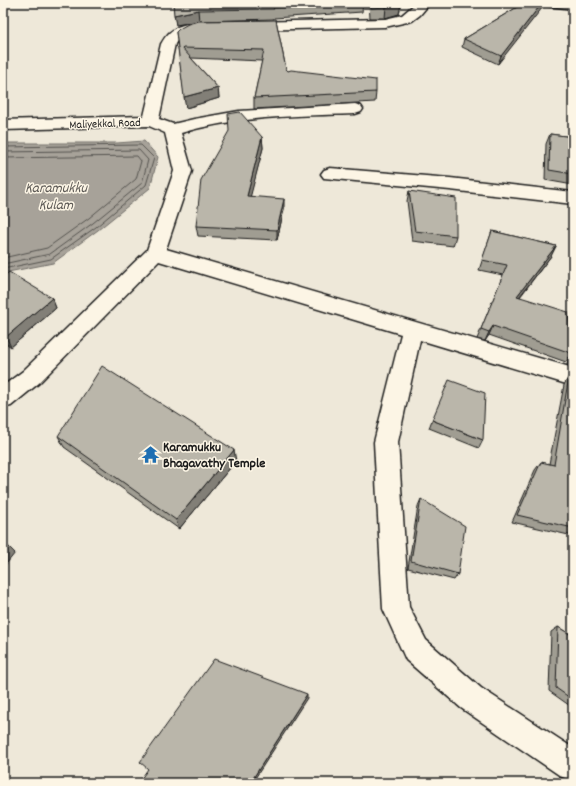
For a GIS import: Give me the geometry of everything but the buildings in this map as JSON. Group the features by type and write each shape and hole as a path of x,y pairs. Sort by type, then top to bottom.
{"street":[{"path":"151,121 168,44 171,36 176,32 199,26 385,23 414,15 423,3"},
{"path":"554,3 573,4"},
{"path":"3,399 31,377 155,253 183,171 172,130 197,121 254,114 355,109"},
{"name":"Maliyekkal Road","path":"3,126 151,121 172,130"},
{"path":"330,174 450,184 573,198"},
{"path":"155,253 573,377"},
{"path":"412,329 386,442 396,609 416,650 471,698 573,766"}],"water":[{"name":"Karamukku Kulam","path":"144,141 158,157 150,188 98,230 53,263 3,273 3,143 117,143"}],"place":[{"name":"Karamukku Bhagavathy Temple","path":"150,454"}]}
